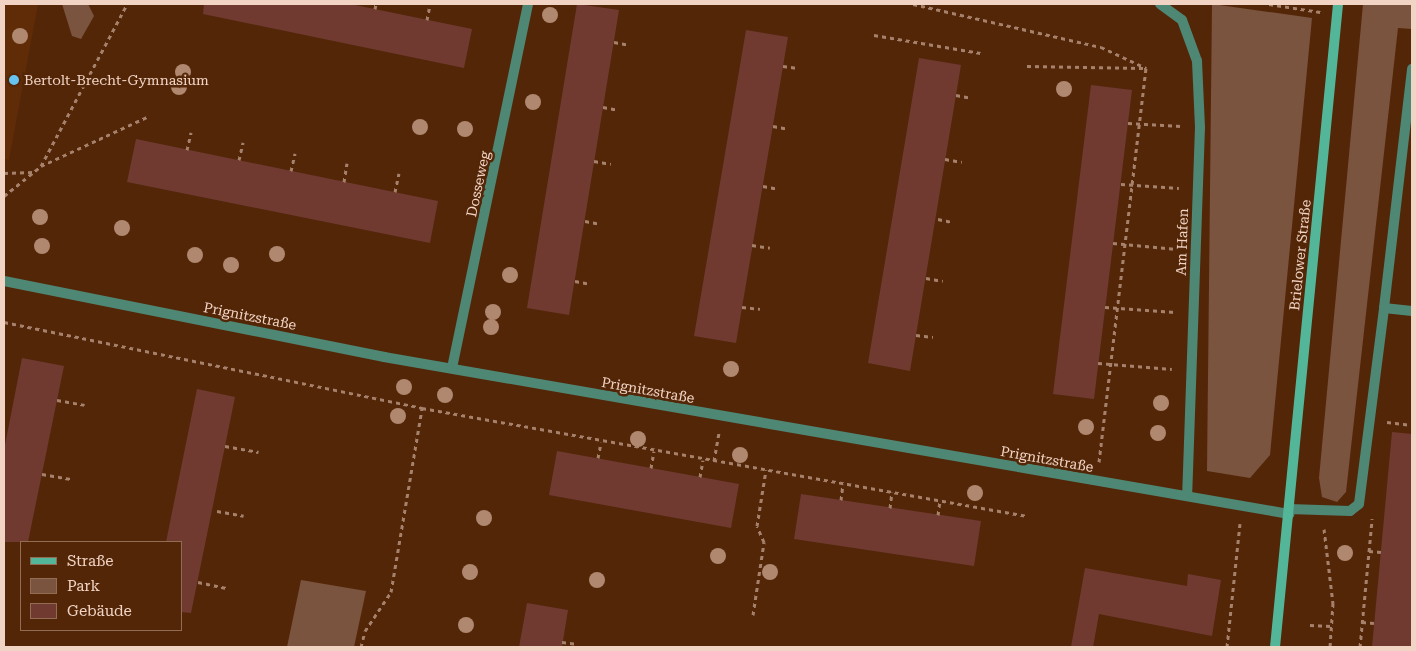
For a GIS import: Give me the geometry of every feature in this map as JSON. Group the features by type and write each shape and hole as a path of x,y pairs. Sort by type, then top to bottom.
{"main road":[{"name":"Brielower Straße","path":"1275,647 1338,4"}],"street":[{"name":"Dosseweg","path":"452,368 528,4"},
{"name":"Am Hafen","path":"1160,4 1182,20 1191,38 1197,61 1200,127 1187,496"},
{"path":"1289,512 1350,511 1359,504 1372,420 1412,69"},
{"name":"Prignitzstraße","path":"4,281 452,368 722,417 1242,506 1289,512"},
{"path":"1384,308 1412,311"}],"path":[{"path":"41,166 127,4"},
{"path":"375,9 376,4"},
{"path":"427,20 430,4"},
{"path":"913,4 1102,47 1146,68"},
{"path":"1269,4 1309,10"},
{"path":"874,35 980,53"},
{"path":"614,42 630,45"},
{"path":"783,66 798,68"},
{"path":"1027,66 1146,68"},
{"path":"1097,481 1146,68"},
{"path":"956,95 972,98"},
{"path":"603,107 619,110"},
{"path":"4,196 41,166 146,117"},
{"path":"1128,123 1200,127"},
{"path":"772,126 789,129"},
{"path":"187,150 191,132"},
{"path":"239,160 243,142"},
{"path":"291,171 295,153"},
{"path":"945,159 962,162"},
{"path":"594,161 610,164"},
{"path":"344,182 347,163"},
{"path":"4,173 34,172"},
{"path":"396,192 399,173"},
{"path":"1121,184 1197,189"},
{"path":"762,186 779,188"},
{"path":"938,219 952,222"},
{"path":"585,221 601,224"},
{"path":"1113,244 1195,250"},
{"path":"752,245 770,248"},
{"path":"926,278 943,281"},
{"path":"575,281 591,284"},
{"path":"742,307 760,309"},
{"path":"1105,307 1193,314"},
{"path":"4,322 422,408 601,442 1027,516"},
{"path":"916,335 933,337"},
{"path":"1098,363 1191,370"},
{"path":"57,400 85,405"},
{"path":"362,647 365,631 391,592 422,408"},
{"path":"714,461 722,417"},
{"path":"1372,420 1412,425"},
{"path":"598,458 601,442"},
{"path":"225,446 258,452"},
{"path":"651,468 654,451"},
{"path":"700,477 703,460"},
{"path":"753,615 764,542 757,526 766,470"},
{"path":"42,474 71,479"},
{"path":"841,500 843,484"},
{"path":"890,508 892,492"},
{"path":"938,515 940,500"},
{"path":"1359,504 1372,518 1360,647"},
{"path":"1227,647 1242,506"},
{"path":"1320,510 1330,562 1330,647"},
{"path":"217,511 244,516"},
{"path":"1369,551 1381,552"},
{"path":"198,582 227,588"},
{"path":"1362,622 1374,622"},
{"path":"1310,625 1331,626"},
{"path":"562,642 578,644"}],"shaded area":[{"name":"Bertolt-Brecht-Gymnasium","path":"4,4 38,4 9,160 4,159"}],"green space":[{"path":"62,4 88,4 94,16 81,39 72,36"},
{"path":"1212,4 1312,18 1270,455 1250,478 1207,471"},
{"path":"1363,4 1412,4 1412,29 1398,28 1346,492 1337,502 1322,497 1319,478"},
{"path":"301,580 366,591 354,647 287,647"}],"building":[{"path":"204,4 350,4 472,29 464,68 203,14"},
{"path":"577,4 619,10 569,315 527,308"},
{"path":"746,30 788,37 736,343 694,336"},
{"path":"919,58 961,65 910,371 868,363"},
{"path":"1091,85 1132,90 1094,399 1053,394"},
{"path":"136,139 438,201 430,243 127,182"},
{"path":"22,358 64,366 28,541 4,542 4,450"},
{"path":"197,389 235,397 191,613 182,612 182,541 166,541"},
{"path":"1392,432 1412,434 1412,647 1372,647"},
{"path":"557,451 739,484 731,528 549,495"},
{"path":"801,494 981,521 974,566 794,539"},
{"path":"1085,568 1187,586 1188,574 1221,580 1212,636 1099,614 1093,647 1071,647"},
{"path":"527,603 568,610 562,647 519,647"}],"place":[{"name":"Bertolt-Brecht-Gymnasium","path":"14,80"}]}
